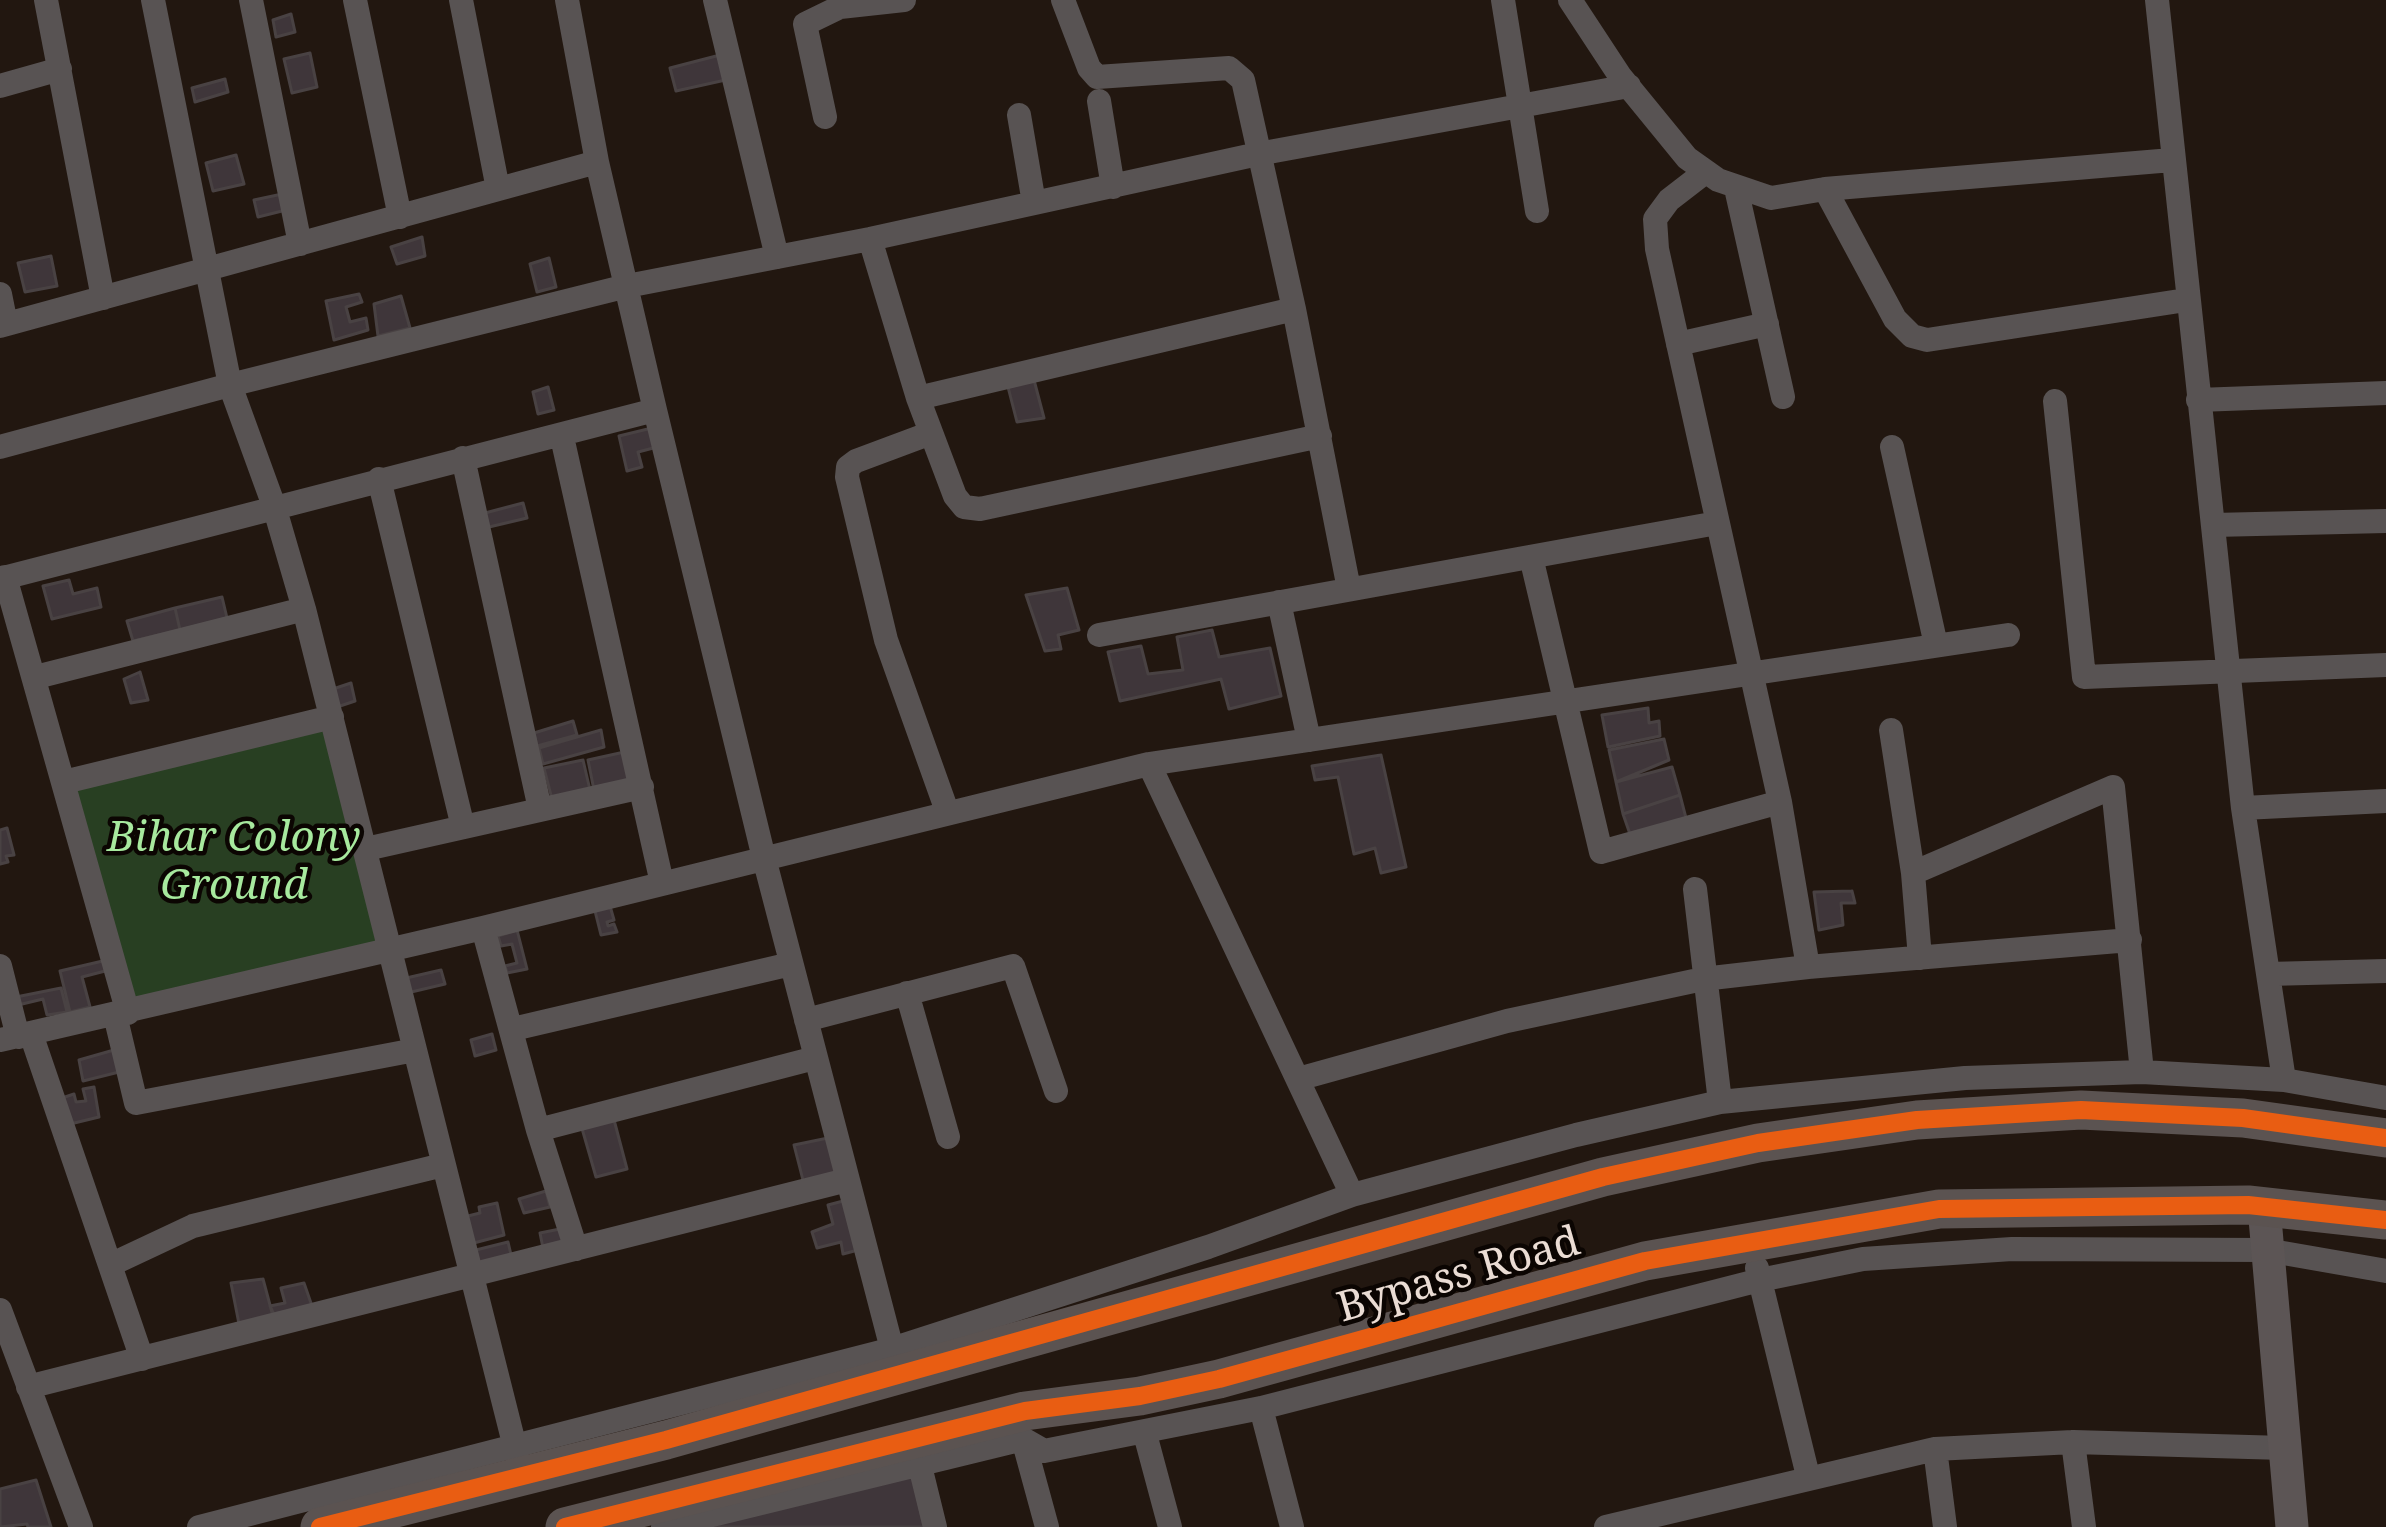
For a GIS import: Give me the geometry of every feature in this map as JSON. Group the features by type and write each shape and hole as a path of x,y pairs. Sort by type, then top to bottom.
{"main road":[{"path":"320,1527 518,1462 666,1440 1603,1177 1758,1143 1917,1120 2081,1110 2243,1118 2386,1138"},
{"name":"Bypass Road","path":"566,1527 1025,1411 1140,1396 1219,1379 1602,1272 1755,1261 1939,1209 2264,1207 2386,1220"}],"street":[{"path":"46,0 103,298"},
{"path":"153,0 230,385 274,506 304,609 518,1462"},
{"path":"251,0 300,244"},
{"path":"355,0 400,217"},
{"path":"461,0 498,189"},
{"path":"567,0 597,162 655,410 764,858 892,1349"},
{"path":"715,0 777,257"},
{"path":"825,117 805,24 840,4 904,0"},
{"path":"1063,0 1089,68 1097,77 1229,68 1238,72 1294,309 1349,589"},
{"path":"1503,0 1537,212"},
{"path":"1570,0 1629,86 1704,173 1771,198 1825,189 2172,160"},
{"path":"2157,0 2243,808 2284,1080"},
{"path":"0,86 60,69"},
{"path":"0,447 627,286 870,239 1258,154 1629,86"},
{"path":"1099,101 1113,187"},
{"path":"1019,115 1034,203"},
{"path":"0,294 3,325 597,162"},
{"path":"1704,173 1669,200 1655,219 1657,250 1780,802 1808,967"},
{"path":"1736,188 1783,397"},
{"path":"1825,189 1895,319 1912,336 1927,340 2186,301"},
{"path":"870,239 918,398 955,496 964,507 980,509 1320,436"},
{"path":"918,398 1294,309"},
{"path":"1678,344 1767,324"},
{"path":"2198,400 2386,393"},
{"path":"2055,401 2084,677 2386,665"},
{"path":"416,1050 136,1103 122,1014 64,782 3,578 655,410"},
{"path":"931,433 856,461 848,467 847,477 886,640 947,812"},
{"path":"562,436 662,883"},
{"path":"1892,447 1936,645"},
{"path":"463,458 540,809"},
{"path":"379,479 463,827"},
{"path":"2213,525 2386,521"},
{"path":"1099,635 1718,523"},
{"path":"1531,557 1600,852 1780,802"},
{"path":"1279,602 1309,740"},
{"path":"36,677 304,609"},
{"path":"16,1037 1149,764 2008,635"},
{"path":"64,782 332,716"},
{"path":"1891,730 1913,873 1920,958"},
{"path":"1149,764 1352,1195"},
{"path":"1913,873 2113,787 2142,1072"},
{"path":"365,849 642,788"},
{"path":"2243,808 2386,801"},
{"path":"1695,889 1720,1102"},
{"path":"483,928 576,1249"},
{"path":"1298,1078 1507,1021 1703,980 2130,940"},
{"path":"513,1029 791,964"},
{"path":"0,966 16,1037 110,1265 142,1359"},
{"path":"806,1020 1013,966 1056,1091"},
{"path":"2269,974 2386,971"},
{"path":"907,994 948,1136"},
{"path":"538,1130 815,1058"},
{"path":"199,1527 518,1462 892,1349 1352,1195 1720,1102 1965,1078 2142,1072 2284,1080 2386,1098"},
{"path":"110,1265 193,1226 443,1165"},
{"path":"28,1388 848,1180"},
{"path":"2264,1207 2292,1527"},
{"path":"663,1527 1023,1439 1044,1451 1261,1408 1755,1261 2012,1249 2266,1250 2386,1271"},
{"path":"1755,1261 1808,1476"},
{"path":"0,1310 81,1527"},
{"path":"1261,1408 1292,1527"},
{"path":"1145,1434 1170,1527"},
{"path":"1023,1439 1047,1527"},
{"path":"1606,1527 1935,1449 2073,1442 2284,1448"},
{"path":"2073,1442 2084,1527"},
{"path":"1935,1449 1945,1527"},
{"path":"919,1462 934,1527"}],"green space":[{"name":"Bihar Colony Ground","path":"322,719 378,949 128,1013 65,784"}],"building":[{"path":"291,14 295,32 276,37 273,20"},
{"path":"310,53 317,87 292,93 284,59"},
{"path":"724,54 730,79 676,91 670,68"},
{"path":"225,79 228,92 195,102 192,88"},
{"path":"236,155 244,184 213,191 206,163"},
{"path":"287,193 290,209 258,217 254,200"},
{"path":"422,237 425,256 397,264 391,247"},
{"path":"51,256 57,286 25,292 18,263"},
{"path":"549,258 556,287 537,292 530,264"},
{"path":"359,294 362,302 346,307 350,322 366,318 368,330 334,340 326,301"},
{"path":"401,296 410,328 378,336 374,304"},
{"path":"1034,380 1044,418 1017,422 1008,387"},
{"path":"548,387 554,410 538,414 533,392"},
{"path":"656,427 661,446 638,452 642,467 627,471 619,436"},
{"path":"523,503 527,518 489,527 485,513"},
{"path":"69,580 73,594 97,588 101,607 52,619 43,586"},
{"path":"1067,588 1079,630 1058,635 1061,649 1045,651 1026,595"},
{"path":"222,597 227,618 180,630 175,608"},
{"path":"175,608 180,630 133,641 127,621"},
{"path":"1212,630 1219,657 1270,648 1281,696 1229,709 1221,679 1120,701 1108,652 1141,646 1148,674 1183,670 1177,637"},
{"path":"140,672 148,700 131,703 124,679"},
{"path":"351,683 355,701 337,707 333,689"},
{"path":"1648,708 1649,723 1659,721 1660,736 1608,747 1602,715"},
{"path":"573,721 577,735 537,746 534,733"},
{"path":"601,730 604,747 543,764 539,748"},
{"path":"1664,739 1669,760 1616,782 1609,750"},
{"path":"629,751 635,782 594,790 588,760"},
{"path":"1381,755 1406,867 1381,873 1375,848 1354,854 1338,777 1315,780 1312,766"},
{"path":"583,760 590,790 552,799 544,768"},
{"path":"1672,767 1680,795 1623,814 1616,782"},
{"path":"1680,795 1687,822 1631,837 1623,814"},
{"path":"7,828 14,855 0,864 0,830"},
{"path":"1852,891 1855,903 1841,903 1843,925 1819,930 1814,892"},
{"path":"610,906 614,920 608,926 614,924 617,932 601,935 595,911"},
{"path":"517,930 527,969 507,973 505,966 517,963 512,944 501,946 498,936"},
{"path":"107,960 109,970 82,977 90,1007 70,1012 60,971"},
{"path":"441,970 445,984 407,993 402,979"},
{"path":"61,988 67,1012 47,1015 43,999 18,1005 16,997"},
{"path":"492,1034 496,1050 475,1056 471,1040"},
{"path":"114,1050 119,1072 83,1081 79,1060"},
{"path":"94,1087 99,1117 66,1125 56,1100 74,1094 76,1102 86,1101 83,1089"},
{"path":"613,1116 627,1169 596,1177 581,1125"},
{"path":"828,1138 837,1176 804,1184 794,1145"},
{"path":"546,1191 550,1207 524,1213 519,1199"},
{"path":"847,1200 858,1250 843,1254 841,1242 817,1248 812,1232 833,1224 828,1205"},
{"path":"497,1203 504,1235 470,1244 464,1217"},
{"path":"560,1229 564,1245 543,1248 540,1233"},
{"path":"508,1242 512,1259 480,1266 476,1250"},
{"path":"263,1279 274,1320 240,1329 231,1283"},
{"path":"304,1283 313,1309 276,1319 270,1306 285,1303 281,1288"},
{"path":"912,1473 924,1527 677,1527"},
{"path":"36,1480 51,1527 0,1527 0,1489"}],"cycle path":[{"path":"320,1527 666,1440 1603,1177 1758,1143 1917,1120 2081,1110 2243,1118 2386,1138"},
{"path":"565,1527 1025,1411 1140,1396 1219,1379 1645,1261 1939,1209 2248,1205 2386,1220"}]}
